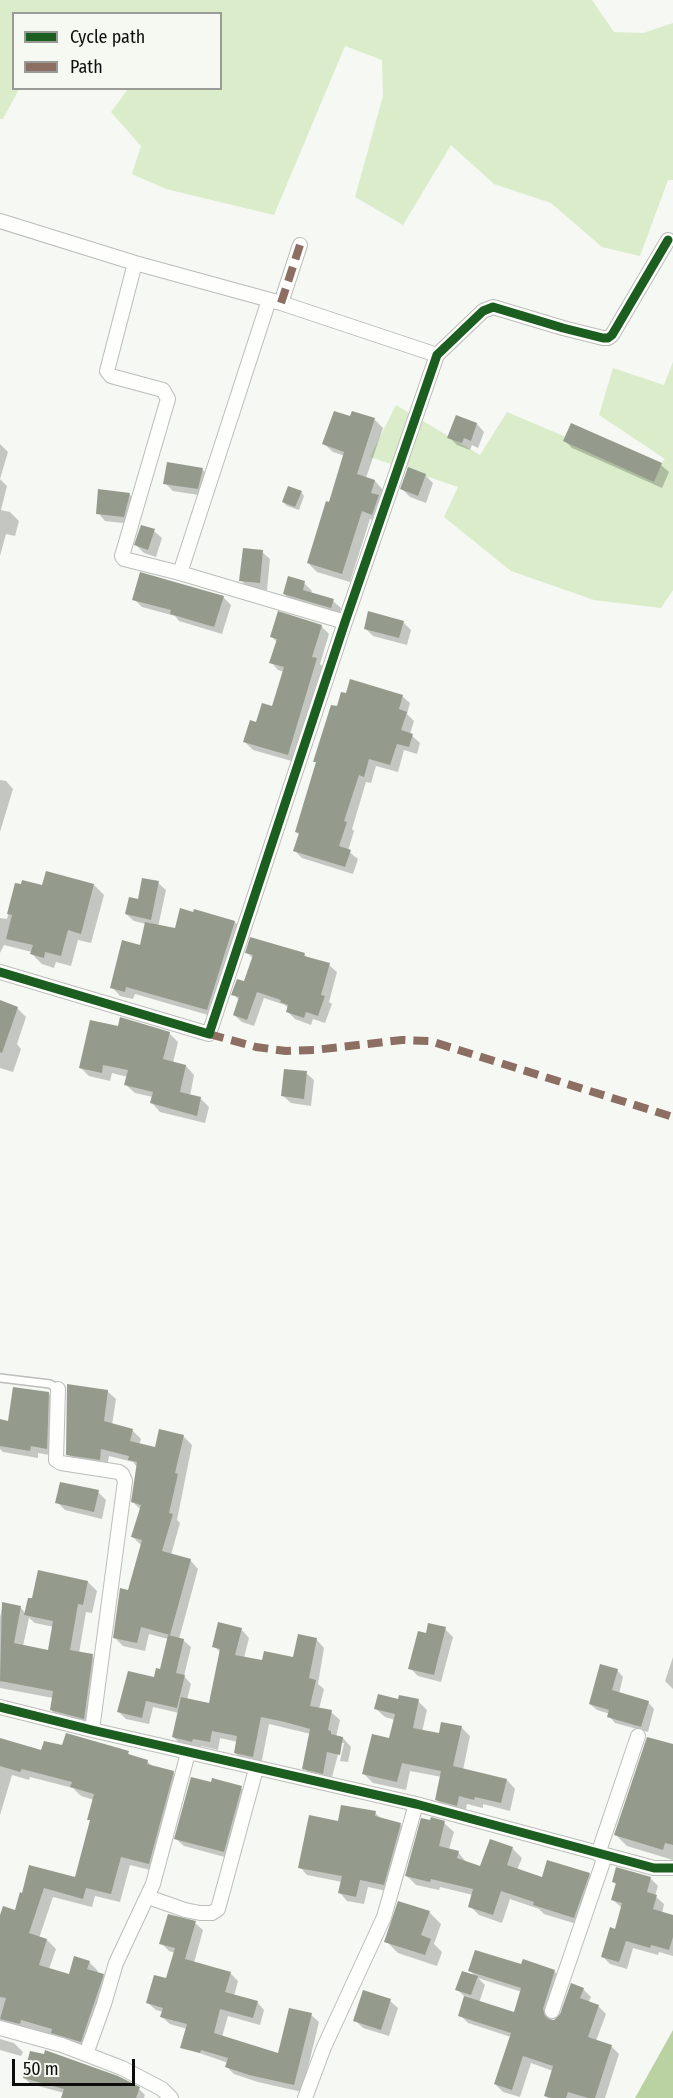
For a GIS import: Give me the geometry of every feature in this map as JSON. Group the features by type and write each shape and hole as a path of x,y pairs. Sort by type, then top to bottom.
{"street":[{"path":"0,220 135,263 275,302 437,356"},
{"path":"0,972 209,1034 345,622 437,356 483,311 493,307 563,328 608,338 612,335 668,240"},
{"path":"180,573 275,302 300,245"},
{"path":"135,263 107,369 108,374 163,390 168,402 122,556 124,559 180,573 345,622"},
{"path":"58,1389 56,1460 61,1463 119,1472 125,1481 92,1730"},
{"path":"0,1707 256,1769 416,1804 654,1868 673,1868"},
{"path":"552,2012 638,1736"},
{"path":"86,2054 116,1963 153,1884 188,1753"},
{"path":"148,1897 200,1913 212,1913 218,1910 256,1769"},
{"path":"305,2098 324,2047 384,1917 416,1804"},
{"path":"0,2028 62,2045 122,2068 162,2089 171,2098"}],"lane":[{"path":"0,1378 50,1384 58,1389"}],"shaded area":[{"path":"0,0 592,0 614,32 643,33 673,23 673,180 668,180 640,256 602,247 551,203 494,184 451,145 403,225 355,197 383,96 382,60 345,46 274,215 166,189 132,174 141,146 111,112 127,90 222,90 222,12 12,12 12,90 18,90 3,119 0,119"},
{"path":"673,362 673,590 661,608 594,600 511,571 444,517 458,487 370,457 396,405 480,455 507,412 653,474 665,459 599,415 613,368 664,385"},
{"path":"673,2030 673,2098 635,2098"}],"building":[{"path":"334,411 350,416 352,411 375,418 357,474 375,480 371,493 379,495 372,515 362,511 342,574 307,563 344,452 322,444"},
{"path":"456,415 477,423 471,441 464,438 462,443 447,438"},
{"path":"571,423 662,463 654,482 563,441"},
{"path":"167,462 203,468 198,489 163,484"},
{"path":"408,467 426,474 418,496 400,489"},
{"path":"288,486 302,491 295,507 282,502"},
{"path":"98,489 130,493 124,517 96,514"},
{"path":"141,525 155,529 148,550 134,545"},
{"path":"243,548 263,550 260,583 239,581"},
{"path":"140,572 224,596 214,627 170,614 171,610 132,600"},
{"path":"288,576 305,581 303,590 334,599 331,608 283,594"},
{"path":"278,611 322,625 312,657 317,658 288,755 243,742 250,720 256,722 262,703 272,706 284,667 269,663 277,639 270,637"},
{"path":"368,611 404,621 399,638 364,629"},
{"path":"350,679 403,695 399,709 407,712 401,730 413,734 409,747 397,744 390,765 369,759 364,777 359,775 344,821 347,822 339,846 351,850 345,867 293,851 299,833 295,832 316,762 313,762 331,705 337,706 341,692 346,693"},
{"path":"46,871 94,884 81,934 68,930 61,956 45,952 44,958 30,954 33,945 6,939 12,915 7,914 15,883 21,884 22,880 42,885"},
{"path":"142,878 159,881 151,920 125,914 129,897 138,899"},
{"path":"180,908 193,912 194,909 235,921 207,1010 126,987 125,992 110,988 122,940 140,945 145,922 175,928"},
{"path":"250,937 330,963 321,995 325,996 318,1016 306,1012 304,1018 286,1012 288,1005 280,1002 281,1000 257,992 247,1020 233,1015 239,997 231,995 237,979 244,981 253,955 245,953"},
{"path":"0,1000 18,1007 2,1053 0,1052"},
{"path":"120,1017 170,1032 163,1059 186,1065 180,1092 201,1097 197,1116 150,1103 153,1092 124,1085 128,1070 103,1065 102,1073 79,1068 90,1020 118,1026"},
{"path":"284,1069 307,1071 304,1099 281,1096"},
{"path":"67,1384 108,1390 104,1421 133,1429 130,1441 155,1447 159,1429 184,1435 169,1513 173,1514 162,1551 191,1559 170,1635 141,1627 137,1643 113,1638 120,1588 128,1590 142,1540 131,1537 141,1505 131,1502 137,1462 128,1460 129,1456 101,1449 100,1460 66,1455"},
{"path":"13,1387 49,1392 47,1449 31,1446 30,1451 0,1446 0,1419 8,1421"},
{"path":"60,1482 99,1490 94,1512 55,1503"},
{"path":"38,1570 88,1581 83,1605 78,1604 70,1650 93,1654 84,1719 50,1710 53,1691 0,1681 2,1602 21,1606 14,1643 48,1650 53,1621 24,1615 28,1598 32,1598"},
{"path":"218,1622 242,1628 235,1655 262,1660 264,1651 293,1657 298,1634 317,1638 309,1678 316,1680 310,1706 332,1710 328,1730 331,1734 343,1737 340,1755 327,1752 323,1774 302,1769 310,1729 285,1722 261,1717 253,1757 234,1753 237,1736 212,1731 210,1742 193,1739 192,1742 172,1737 181,1697 209,1703 220,1649 212,1647"},
{"path":"428,1623 446,1627 434,1675 408,1669 418,1631 426,1633"},
{"path":"168,1635 184,1639 176,1673 185,1675 177,1708 146,1701 142,1718 117,1712 128,1671 154,1677 156,1668 160,1669"},
{"path":"600,1664 618,1669 612,1690 649,1701 641,1727 607,1717 609,1710 589,1704"},
{"path":"378,1694 398,1699 399,1695 419,1699 413,1728 439,1733 441,1722 462,1726 453,1766 507,1779 501,1803 459,1796 457,1806 435,1800 441,1771 402,1763 397,1782 362,1774 372,1734 389,1738 395,1714 374,1709"},
{"path":"66,1733 129,1751 128,1754 148,1760 147,1764 174,1771 149,1864 121,1857 111,1894 86,1888 83,1899 44,1888 29,1933 47,1939 39,1965 69,1974 74,1956 90,1961 87,1969 104,1974 81,2042 51,2033 52,2029 21,2020 20,2024 0,2019 6,1998 0,1997 0,1915 3,1906 15,1910 29,1865 75,1877 90,1820 87,1820 94,1794 70,1787 72,1782 22,1769 20,1772 0,1766 0,1738 41,1750 44,1741 62,1745"},
{"path":"647,1737 673,1744 673,1845 665,1843 663,1850 614,1835"},
{"path":"191,1777 211,1782 212,1778 242,1786 224,1852 174,1839"},
{"path":"341,1805 376,1811 375,1816 401,1823 384,1885 360,1880 356,1897 338,1893 342,1876 298,1868 309,1815 338,1821"},
{"path":"431,1817 445,1821 439,1846 459,1851 457,1858 480,1866 490,1839 513,1847 507,1865 542,1877 547,1860 590,1873 574,1918 533,1905 534,1902 501,1891 493,1915 468,1907 473,1889 431,1879 430,1882 405,1876 421,1818 430,1820"},
{"path":"616,1867 651,1877 647,1892 657,1895 653,1909 673,1915 673,1937 669,1950 651,1945 650,1948 626,1941 619,1962 601,1957 610,1927 615,1929 622,1903 611,1900 616,1883 612,1882"},
{"path":"398,1901 430,1911 421,1935 431,1939 425,1955 384,1942"},
{"path":"168,1914 196,1921 185,1959 231,1972 225,1992 258,2001 253,2018 220,2009 214,2033 278,2053 289,2008 312,2013 294,2085 225,2067 228,2058 201,2050 200,2053 180,2048 187,2024 160,2017 163,2008 146,2003 154,1975 166,1978 175,1948 159,1944"},
{"path":"475,1950 521,1964 523,1959 555,1970 543,2009 545,2016 549,2019 554,2020 560,2014 571,1983 584,1988 580,1998 599,2005 588,2037 612,2045 595,2098 568,2092 566,2098 544,2096 553,2066 523,2056 512,2090 494,2084 511,2033 458,2016 464,1996 514,2012 521,1988 468,1971"},
{"path":"462,1971 478,1976 471,1995 455,1990"},
{"path":"363,1990 391,1999 381,2030 353,2021"},
{"path":"45,2050 118,2076 140,2087 136,2098 61,2098 64,2089 23,2078 30,2051 44,2054"}],"marked path":[{"path":"281,303 300,245"},
{"path":"209,1034 256,1047 286,1051 402,1040 430,1041 673,1117"}],"cycle path":[{"path":"0,972 209,1034 345,622 437,355 483,311 493,307 563,328 608,338 612,335 668,240"},
{"path":"0,1707 416,1804 654,1868 673,1868"}]}
